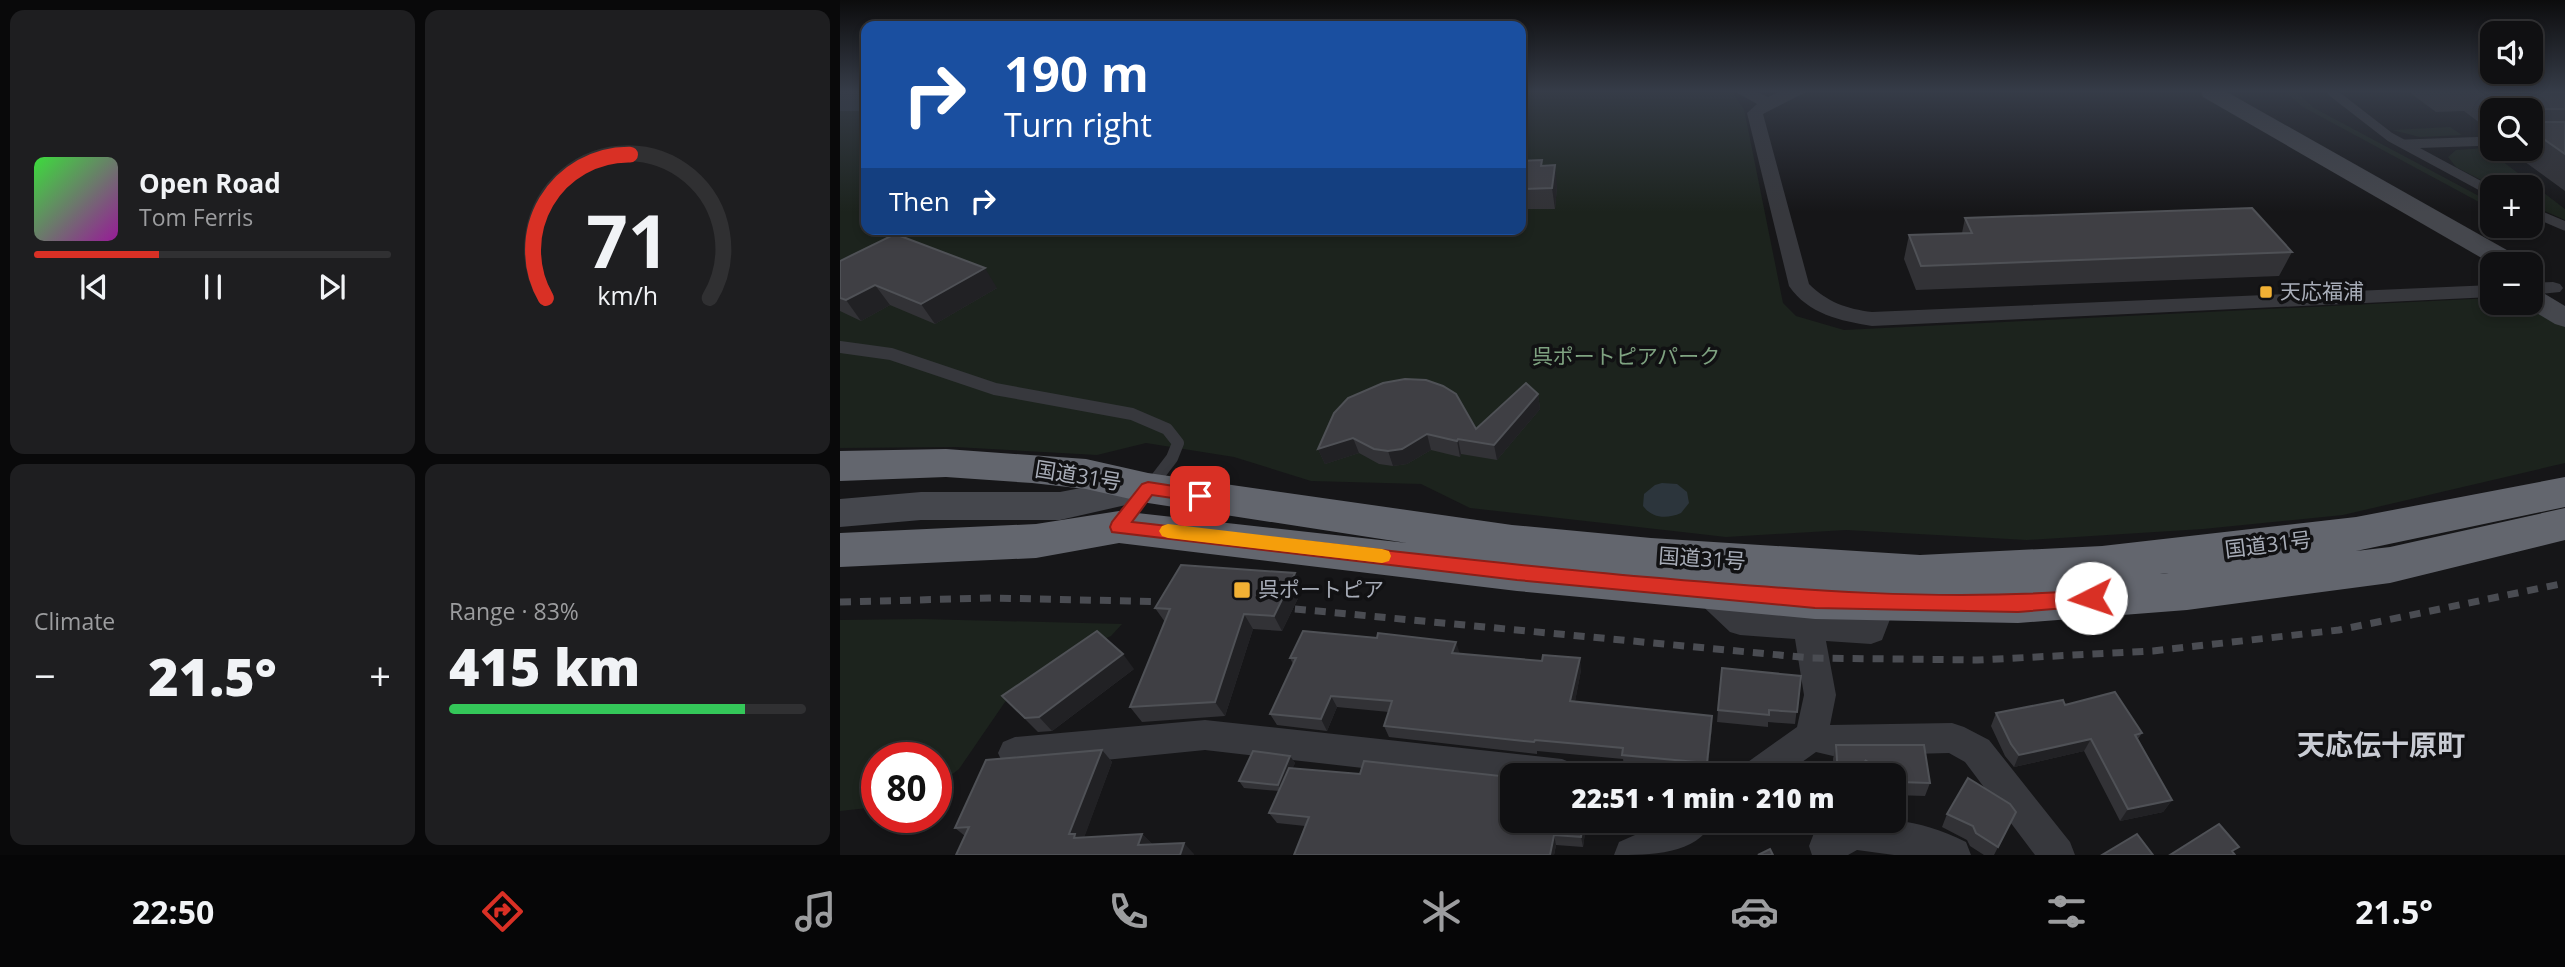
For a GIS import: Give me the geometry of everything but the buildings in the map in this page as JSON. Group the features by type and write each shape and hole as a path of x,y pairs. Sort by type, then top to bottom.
{"highway":[{"name":"国道31号","path":"840,466 946,463 1032,468 1086,474 1148,488 1512,542 1685,558 1920,573 2102,564 2356,534 2565,492"},
{"name":"国道31号","path":"840,550 1036,541 1119,527 1517,573 1815,600 2018,604 2187,591 2390,565 2565,524"}],"street":[{"path":"1760,132 1799,286 1813,302 1843,315 1872,319 2480,292"},
{"path":"2279,132 2490,252"},
{"path":"2327,160 2318,164 2321,172 2480,267"},
{"path":"2543,290 2565,318"},
{"path":"840,513 921,506 1060,506 1148,488"},
{"path":"1060,506 1119,527"},
{"path":"1704,590 1740,622 1871,631 1882,601"},
{"path":"1775,763 1812,736 1820,695 1808,627"},
{"path":"1016,753 1205,735 1500,768"},
{"path":"1812,736 1833,741 1952,738 1977,751 2057,855"},
{"path":"1830,855 1827,846 1855,832 1927,842 1953,855"},
{"path":"1632,855 1679,833"}],"lane":[{"path":"2386,132 2403,144 2480,186"},
{"path":"2403,144 2480,141"},
{"path":"2543,217 2565,226"},
{"path":"840,347 891,354 995,389 1132,414 1167,429 1178,443 1172,458 1119,527"}],"green space":[{"name":"呉ポートピアパーク","path":"840,132 861,132 861,235 1526,235 1526,132 1749,132 1783,303 1796,316 1844,330 2480,299 2480,315 2543,315 2543,310 2565,323 2565,463 2343,515 2203,529 2027,540 1846,530 1726,537 1470,508 1421,484 1311,481 1234,457 1146,443 1097,455 955,447 840,448"},
{"path":"2349,132 2359,132 2480,197 2480,203"},
{"path":"2400,132 2457,132 2462,135 2420,137"},
{"path":"2480,148 2480,161 2502,161 2520,175 2480,175 2480,179 2456,167 2448,157 2456,150"},
{"path":"2543,192 2565,209 2565,220 2543,210"},
{"path":"921,619 1122,624 1111,636 1054,662 1005,702 959,769 952,774 952,742 861,742 861,809 840,811 840,620"}],"shaded area":[{"path":"1662,483 1677,484 1687,492 1689,503 1681,513 1660,517 1643,506 1644,494"}],"railway":[{"path":"1275,607 1811,658 1977,660 2153,651 2339,630 2565,583"},
{"path":"840,602 992,598 1177,602"}],"slow traffic":[{"path":"1168,531 1382,556"}],"place":[{"name":"天応福浦","path":"2266,292"},
{"name":"呉ポートピア","path":"1242,590"}],"district":[{"name":"天応伝十原町","path":"2381,745"}],"route":[{"path":"1200,496 1148,488 1119,527 1517,573 1815,600 2018,604 2091,598"}]}
